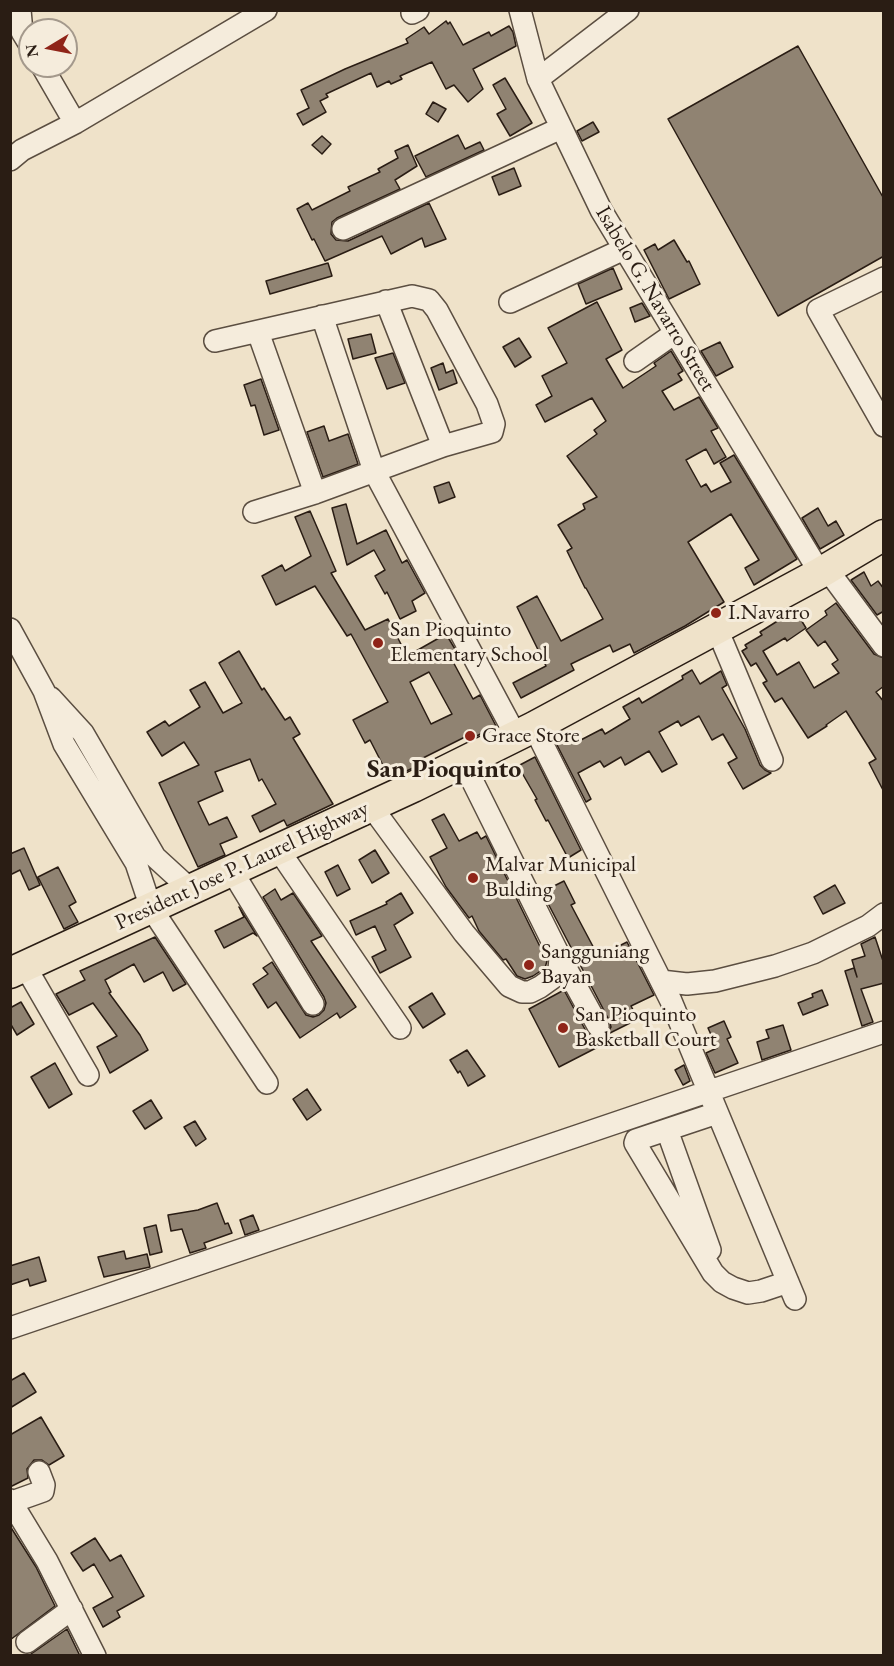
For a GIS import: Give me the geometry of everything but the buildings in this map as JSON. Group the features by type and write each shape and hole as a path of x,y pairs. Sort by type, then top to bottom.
{"highway":[{"name":"President Jose P. Laurel Highway","path":"18,969 371,806 525,731 824,571 884,535"}],"street":[{"path":"10,160 22,150 75,123 266,10"},
{"name":"Isabelo G. Navarro Street","path":"520,10 538,79 601,210 824,571 884,646"},
{"path":"538,79 628,10"},
{"path":"49,78 75,123"},
{"path":"343,230 565,137"},
{"path":"510,302 624,249"},
{"path":"884,278 818,310 884,426"},
{"path":"215,341 412,296 429,300 437,310 487,404 495,424 492,432 443,446 315,493 254,512"},
{"path":"386,301 443,446"},
{"path":"322,316 374,471 525,731 661,981 708,1091 791,1291 748,1293 733,1288 713,1273 635,1143 636,1140 717,1113"},
{"path":"258,332 315,493"},
{"path":"635,361 675,333"},
{"path":"10,628 44,691 64,744 136,863 151,908 267,1083"},
{"path":"717,629 772,760"},
{"path":"44,691 83,733 155,856 190,890"},
{"path":"64,744 83,733"},
{"path":"463,762 560,957 598,1026"},
{"path":"371,806 464,933 509,986 522,992 530,992 540,987 550,981 559,970 560,957"},
{"path":"278,849 400,1028"},
{"path":"232,871 313,1004"},
{"path":"661,981 687,984 715,981 775,966 813,953 868,926 884,914"},
{"path":"18,969 88,1075"},
{"path":"10,1328 884,1032"},
{"path":"667,1130 722,1281"},
{"path":"39,1472 44,1485 43,1491 11,1501 72,1609 95,1656"},
{"path":"27,1642 72,1609"}],"place":[{"name":"I.Navarro","path":"716,613"},
{"name":"San Pioquinto Elementary School","path":"378,643"},
{"name":"Grace Store","path":"470,736"},
{"name":"Malvar Municipal Bulding","path":"473,878"},
{"name":"Sangguniang Bayan","path":"529,965"},
{"name":"San Pioquinto Basketball Court","path":"563,1028"}],"district":[{"name":"San Pioquinto","path":"444,770"}]}
